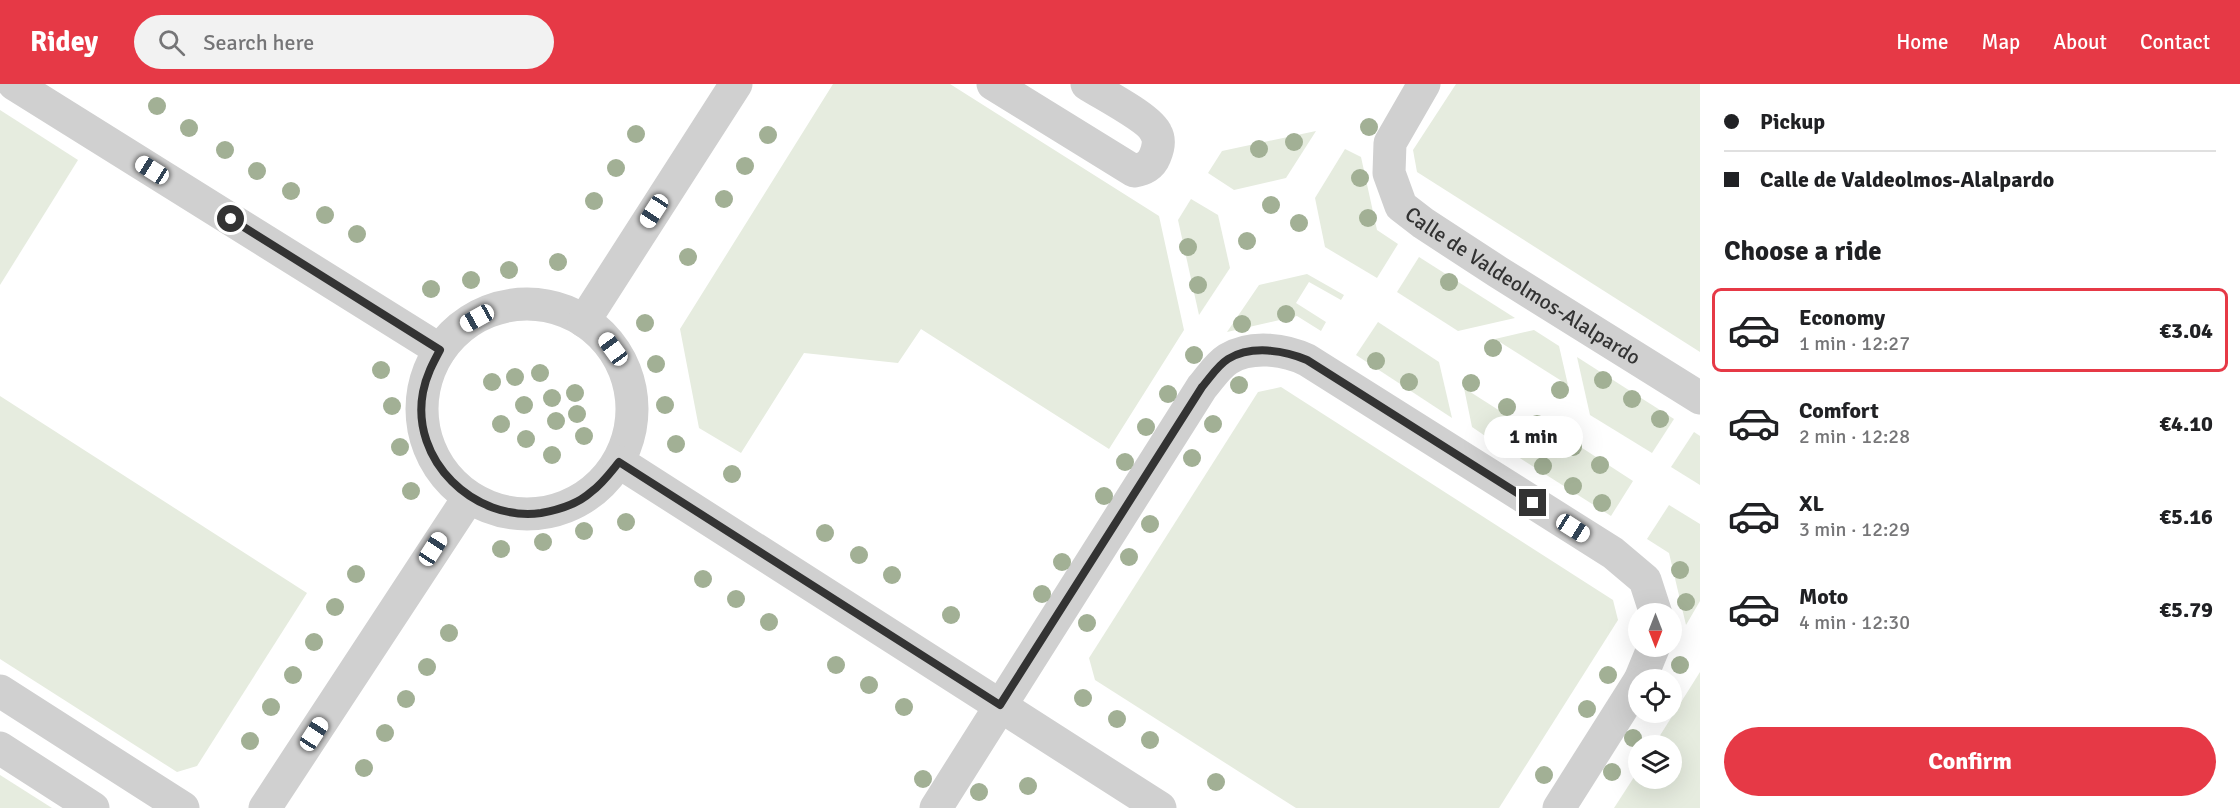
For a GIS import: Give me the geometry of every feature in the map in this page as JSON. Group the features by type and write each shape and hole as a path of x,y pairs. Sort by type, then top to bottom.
{"street":[{"path":"14,84 440,350"},
{"path":"584,321 736,84"},
{"path":"993,84 1126,167 1134,171 1145,169 1155,159 1159,145 1156,132 1145,121 1087,84"},
{"name":"Calle de Valdeolmos-Alalpardo","path":"1424,84 1401,119 1390,143 1389,172 1401,206 1498,272 1700,398"},
{"path":"523,304 555,308 584,321 605,338 620,359 630,385 632,411 629,437 619,462 590,494 551,511 530,514 508,512 488,507 468,497 450,481 436,462 426,440 422,417 426,382 440,350 463,326 491,310 523,304"},
{"path":"936,808 1202,387 1230,358 1251,352 1273,350 1291,352 1307,360 1613,553 1645,580 1652,603"},
{"path":"619,462 1160,808"},
{"path":"266,808 468,497"},
{"path":"0,691 183,808"},
{"path":"1559,808 1628,698"},
{"path":"0,748 93,808"}],"shaded area":[{"path":"833,84 950,84 1159,216 1184,330 1109,449 921,329 898,363 804,353 741,453 699,428 680,329"},
{"path":"1456,84 1700,84 1700,352 1417,172 1413,150"},
{"path":"0,110 78,160 0,285"},
{"path":"1316,131 1286,178 1234,190 1208,173 1222,151"},
{"path":"1345,149 1361,157 1377,230 1398,244 1377,278 1325,247 1315,198"},
{"path":"1191,199 1218,215 1230,268 1199,315 1178,220"},
{"path":"1419,257 1515,318 1458,331 1397,292"},
{"path":"1307,274 1344,295 1341,300 1309,282 1296,303 1326,322 1321,331 1297,316 1227,332 1259,285"},
{"path":"1378,322 1439,362 1452,418 1356,355"},
{"path":"1534,330 1559,346 1568,385 1495,339"},
{"path":"1577,357 1674,419 1652,453 1590,415"},
{"path":"1281,387 1613,600 1618,620 1499,808 1296,808 1095,680 1089,658 1258,392"},
{"path":"1464,388 1536,434 1497,444 1472,427"},
{"path":"0,396 307,593 197,766 177,772 0,659"},
{"path":"1694,432 1700,436 1700,485 1671,467"},
{"path":"1573,442 1633,481 1611,516 1515,455"},
{"path":"1669,505 1700,524 1700,601 1686,625 1669,553 1647,539"},
{"path":"1700,672 1700,808 1614,808 1628,786 1628,789 1682,789 1682,735 1660,735 1668,723 1682,723 1682,701"},
{"path":"0,775 52,808 0,808"}],"route":[{"path":"231,219 440,350 429,370 423,393 422,417 426,440 436,462 450,481 468,497 488,507 508,512 530,514 551,511 590,494 619,462 1000,705 1202,387 1230,358 1251,352 1273,350 1291,352 1533,503"}]}
